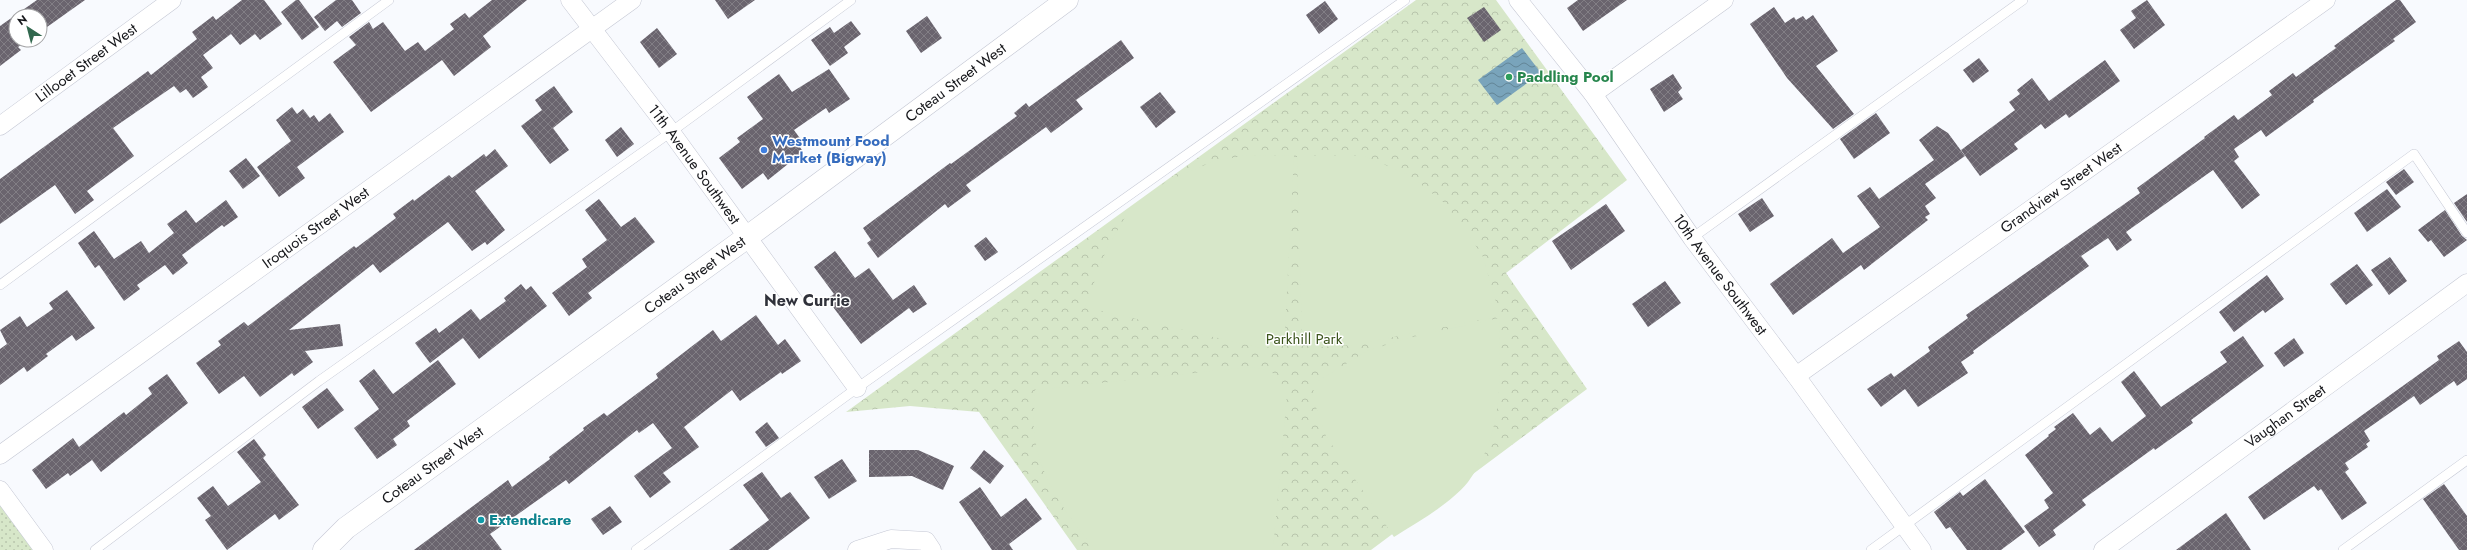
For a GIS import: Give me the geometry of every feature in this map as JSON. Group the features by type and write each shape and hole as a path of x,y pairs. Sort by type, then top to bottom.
{"street":[{"name":"Lillooet Street West","path":"0,126 172,0"},
{"name":"11th Avenue Southwest","path":"570,0 671,132 746,238 857,388"},
{"name":"Iroquois Street West","path":"0,455 632,0"},
{"name":"Coteau Street West","path":"324,550 346,528 746,238 1067,0"},
{"name":"10th Avenue Southwest","path":"1518,0 1593,94 1692,238 1796,376 1922,550"},
{"path":"1593,94 1724,0"},
{"name":"Grandview Street West","path":"1796,376 2326,0"},
{"name":"Vaughan Street","path":"2104,550 2467,283"},
{"path":"0,490 44,550"},
{"path":"313,550 346,528"},
{"path":"857,550 891,539 926,541 932,550"}],"lane":[{"path":"0,285 389,0"},
{"path":"95,550 319,381 671,132 851,0"},
{"path":"636,550 857,388 1405,0"},
{"path":"1692,238 2023,0"},
{"path":"1871,550 2414,154 2467,234"},
{"path":"2342,550 2467,460"}],"green space":[{"name":"Parkhill Park","path":"1416,0 1496,0 1627,180 1506,273 1587,389 1371,550 1077,550 979,412 910,406 846,412"},
{"path":"1247,155 1294,156 1285,329 1279,339 1265,349 1085,307 1107,248 1131,207 1167,181 1212,162"},
{"path":"1297,156 1364,156 1409,175 1443,202 1465,229 1483,257 1500,316 1353,345 1321,347 1302,336"},
{"path":"1499,318 1500,361 1498,403 1489,444 1480,463 1468,482 1452,498 1394,537 1326,436 1312,396 1316,382 1367,351 1408,338"},
{"path":"1249,367 1264,369 1273,373 1280,381 1287,394 1273,550 1096,550 1066,512 1050,484 1038,455 1034,433 1035,390"},
{"path":"0,498 42,550 0,550"}],"water":[{"name":"Paddling Pool","path":"1522,48 1541,73 1497,105 1478,80"}],"building":[{"path":"37,0 85,0 48,26 48,8 26,8"},
{"path":"242,0 264,0 282,24 260,40 255,34 240,45 231,34 203,55 213,68 201,77 208,87 193,98 186,89 180,93 174,86 113,128 134,156 87,191 94,200 75,214 55,185 0,224 0,179 148,71 151,75 197,39 192,32 213,16 216,20"},
{"path":"296,0 299,0 319,27 302,40 281,12"},
{"path":"336,0 352,0 361,13 342,27 337,21 325,31 314,17"},
{"path":"492,0 527,0 483,36 491,47 454,76 442,60 371,112 333,62 356,45 349,37 369,22 373,29 383,22 405,51 418,42 425,51 454,29 450,24 465,13 469,18"},
{"path":"715,0 755,0 728,19"},
{"path":"1578,0 1627,0 1583,31 1567,8"},
{"path":"2147,0 2165,25 2134,49 2120,30 2136,18 2131,11"},
{"path":"2396,0 2400,0 2416,22 2393,39 2395,41 2313,100 2314,102 2266,137 2261,130 2234,149 2239,157 2234,161 2260,195 2242,209 2213,170 2126,232 2132,240 2117,251 2108,238 2081,256 2089,266 1973,351 1974,353 1961,362 1968,373 1918,407 1905,389 1881,407 1867,389 1891,373 1894,377 1930,351 1928,347 1968,318 1966,315 2140,193 2137,188 2205,138 2204,137 2234,115 2238,120 2272,95 2269,91 2293,73 2296,77 2336,48 2334,46"},
{"path":"1325,1 1338,19 1319,34 1306,15"},
{"path":"1484,7 1501,30 1484,42 1467,18"},
{"path":"1774,7 1785,23 1794,17 1796,20 1803,16 1806,20 1813,15 1838,51 1816,66 1854,114 1833,129 1787,78 1750,24"},
{"path":"927,16 942,38 921,53 906,31"},
{"path":"8,20 8,48 19,48 21,50 0,66 0,26"},
{"path":"851,21 861,34 844,47 848,53 830,66 811,40 830,27 834,33"},
{"path":"657,28 677,54 659,68 640,42"},
{"path":"1121,40 1134,58 1076,100 1083,109 1051,133 1046,127 1010,153 966,185 971,191 948,208 945,204 878,258 867,243 871,240 863,228 950,163 951,164 1017,116 1014,113 1026,103 1029,107"},
{"path":"1979,58 1989,71 1973,83 1963,70"},
{"path":"2105,60 2120,81 2069,118 2066,114 2045,129 2041,124 2014,144 2018,149 1980,176 1961,150 2015,110 2009,102 2020,94 2017,90 2032,78 2049,101"},
{"path":"829,69 850,99 829,113 826,108 794,130 804,144 800,147 803,152 768,180 763,173 742,189 719,158 740,142 737,138 763,119 747,97 779,74 792,92"},
{"path":"1673,74 1682,88 1678,92 1683,99 1664,112 1650,89"},
{"path":"554,86 573,112 553,128 569,150 550,164 521,126 542,110 535,100"},
{"path":"1160,92 1176,112 1156,128 1140,107"},
{"path":"292,107 297,114 303,109 310,118 314,115 319,122 330,113 344,132 297,167 305,178 279,197 257,167 291,141 276,120"},
{"path":"1876,113 1890,133 1854,159 1840,139"},
{"path":"1937,126 1948,133 1965,156 1925,184 1936,198 1925,206 1930,214 1925,217 1928,220 1864,270 1861,265 1793,315 1770,284 1832,238 1843,253 1880,227 1857,196 1870,187 1879,199 1934,160 1919,140"},
{"path":"621,127 634,144 617,157 605,140"},
{"path":"495,149 508,166 475,191 505,230 487,245 485,242 472,251 448,222 380,273 373,264 289,330 340,324 343,346 305,351 313,362 294,376 292,373 260,397 244,376 219,394 196,363 221,345 218,341 244,322 248,326 354,246 356,248 396,218 393,214 413,199 414,201 449,175 452,178 484,154 486,157"},
{"path":"246,158 260,176 243,189 229,171"},
{"path":"2404,169 2414,182 2396,195 2386,182"},
{"path":"2387,189 2401,207 2367,232 2354,213"},
{"path":"2467,194 2467,222 2454,203"},
{"path":"1762,198 1774,216 1750,232 1738,214"},
{"path":"599,199 621,227 635,217 655,242 588,293 592,298 569,316 552,293 587,267 582,259 607,240 585,210"},
{"path":"226,200 238,217 224,227 222,225 182,255 188,263 173,275 165,265 137,285 140,289 124,301 99,265 95,268 78,243 94,231 114,259 141,241 149,253 174,233 167,224 186,210 196,223"},
{"path":"1606,204 1625,231 1571,270 1552,241"},
{"path":"2445,210 2462,236 2467,240 2444,257 2431,240 2428,242 2418,230"},
{"path":"986,237 998,252 985,261 974,246"},
{"path":"835,251 855,278 869,268 893,300 914,285 927,304 913,313 909,308 861,344 827,299 834,294 814,267"},
{"path":"2390,257 2407,281 2389,295 2371,270"},
{"path":"2357,264 2373,285 2346,305 2330,284"},
{"path":"2267,275 2284,299 2265,313 2263,310 2234,332 2219,312"},
{"path":"1665,281 1681,303 1648,327 1632,304"},
{"path":"521,284 526,290 531,286 547,306 479,359 463,338 430,363 415,343 436,328 439,333 471,309 480,320 506,301 504,298"},
{"path":"67,290 95,328 76,341 72,335 46,354 48,356 27,372 24,367 0,385 0,349 7,344 0,330 20,316 27,327 53,309 49,303"},
{"path":"756,315 778,345 785,339 801,361 782,374 781,372 740,401 732,390 684,427 699,447 663,473 671,482 650,498 634,476 672,448 653,423 639,433 637,430 569,484 566,480 490,534 502,550 414,550 508,480 512,487 550,459 549,457 584,430 583,428 604,413 607,416 658,378 656,374 713,330 721,341"},
{"path":"2243,336 2264,366 2191,420 2193,423 2155,450 2154,448 2082,500 2086,505 2053,530 2056,535 2039,547 2024,526 2049,508 2044,500 2053,493 2025,455 2049,436 2048,435 2056,429 2054,427 2073,413 2090,435 2100,427 2112,442 2146,416 2121,382 2134,371 2161,407 2227,362 2220,352"},
{"path":"2294,338 2304,353 2284,367 2274,353"},
{"path":"2459,341 2467,352 2467,379 2457,386 2454,381 2420,405 2414,396 2364,431 2370,441 2366,444 2368,447 2345,463 2349,469 2345,472 2367,503 2342,520 2321,489 2318,491 2314,486 2264,520 2248,497 2439,360 2437,356"},
{"path":"438,360 456,384 407,421 410,426 393,439 397,445 377,459 354,428 379,409 359,381 374,369 393,394"},
{"path":"167,374 188,403 101,472 92,460 70,476 68,473 46,489 32,470 73,438 79,447 124,412 126,415 152,394 148,388"},
{"path":"327,388 344,410 318,429 302,407"},
{"path":"767,422 779,438 766,447 755,432"},
{"path":"254,439 266,455 263,458 299,505 279,520 275,514 227,550 205,520 211,516 197,498 213,486 228,506 261,482 237,452"},
{"path":"869,450 918,450 954,466 943,490 912,476 869,477"},
{"path":"984,450 1004,466 990,484 970,468"},
{"path":"842,459 857,481 829,499 814,477"},
{"path":"762,472 781,498 790,492 810,518 768,550 729,550 769,520 743,485"},
{"path":"1985,479 2025,532 2001,550 1967,550 1950,527 1946,529 1934,512 1960,492 1963,496"},
{"path":"2444,484 2467,516 2467,550 2459,550 2423,499"},
{"path":"980,487 1001,517 1026,498 1042,519 1009,544 1013,550 992,550 959,502"},
{"path":"610,506 622,522 603,535 591,519"},
{"path":"2226,513 2251,550 2176,550"}],"place":[{"name":"Paddling Pool","path":"1509,77"},
{"name":"Westmount Food Market (Bigway)","path":"764,150"},
{"name":"Extendicare","path":"481,520"}],"district":[{"name":"New Currie","path":"807,300"}]}
